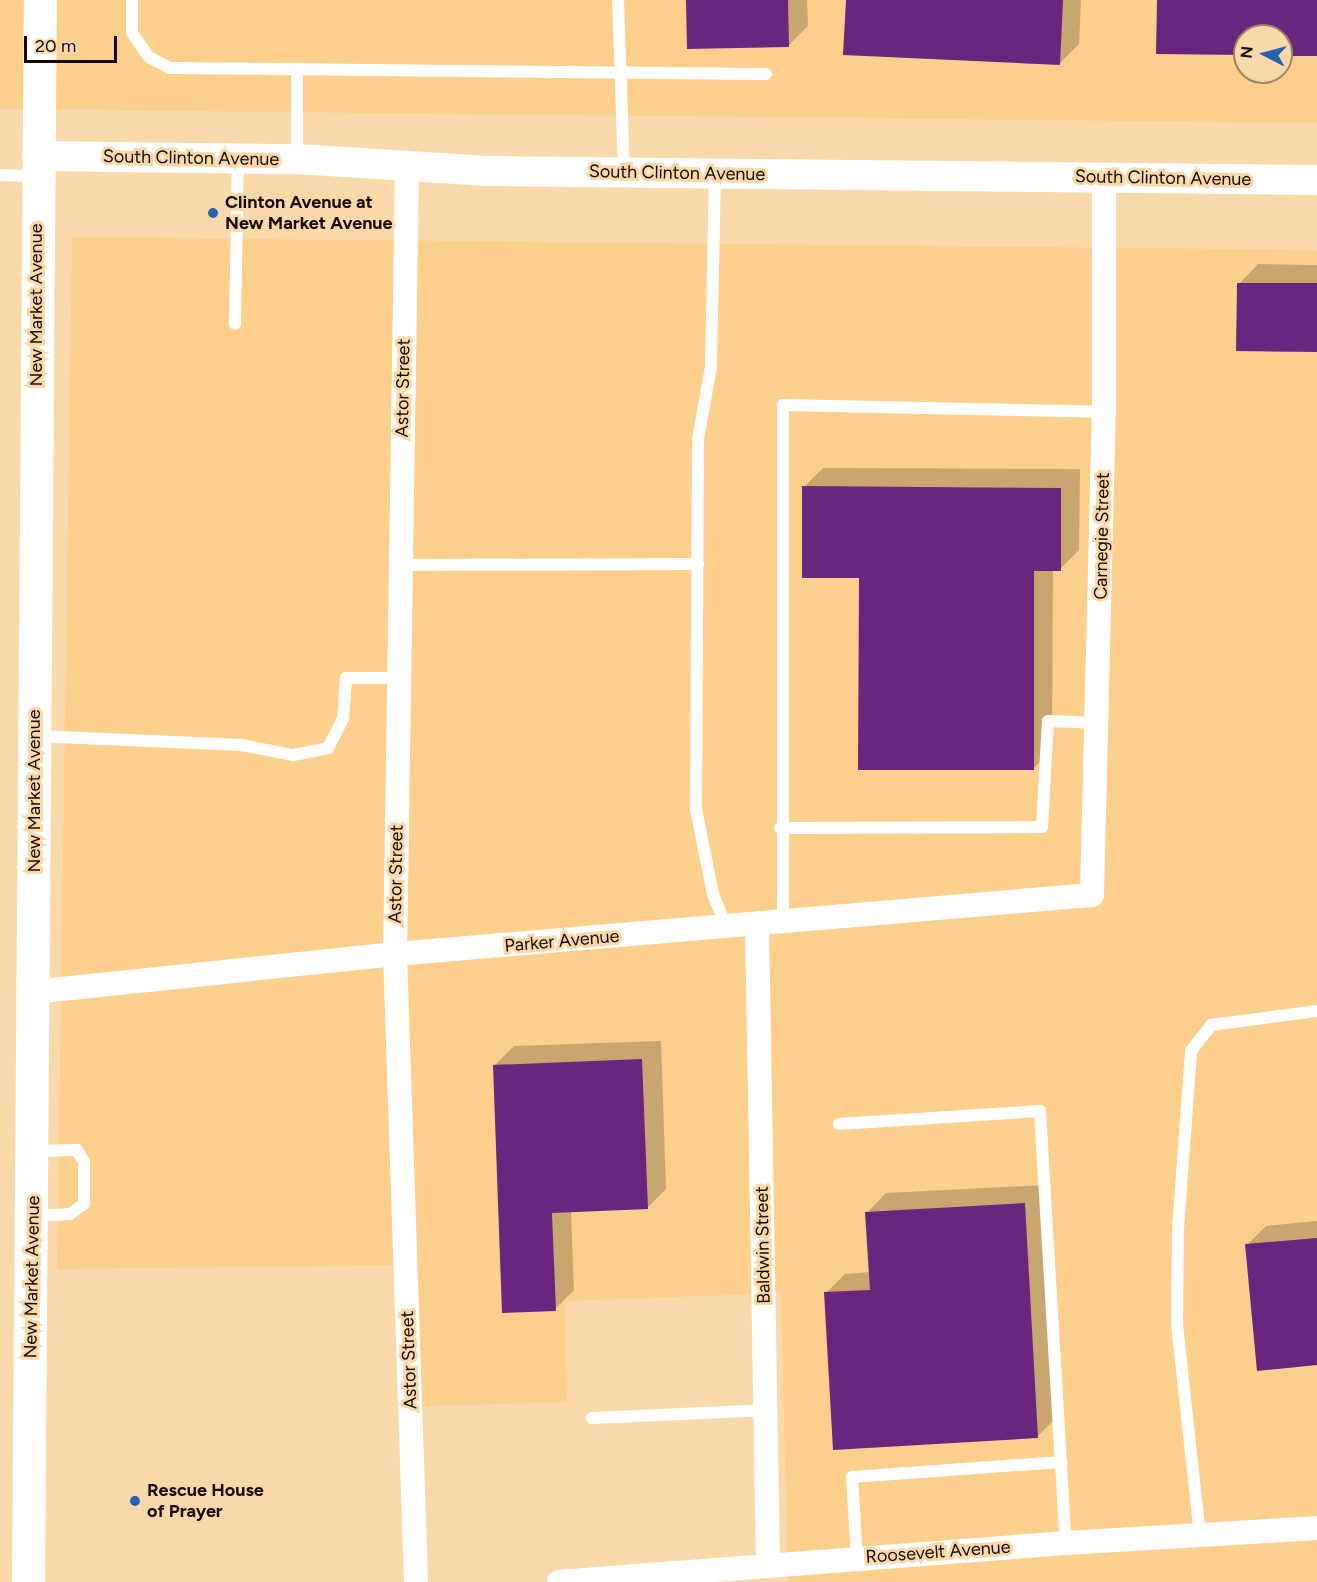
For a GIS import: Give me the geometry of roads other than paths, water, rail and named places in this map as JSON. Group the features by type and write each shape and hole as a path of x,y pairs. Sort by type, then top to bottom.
{"main road":[{"name":"New Market Avenue","path":"28,1582 33,1216 39,0"}],"street":[{"name":"South Clinton Avenue","path":"37,166 238,158 407,166 624,172 1317,180"},
{"name":"Astor Street","path":"407,166 395,954 416,1582"},
{"name":"Carnegie Street","path":"1092,895 1104,412 1104,178"},
{"name":"Parker Avenue","path":"33,992 395,954 783,923 1092,895"},
{"name":"Baldwin Street","path":"757,925 768,1564"},
{"name":"Roosevelt Avenue","path":"559,1582 768,1564 1317,1528"}],"lane":[{"path":"132,0 132,33 148,57 170,68 766,74"},
{"path":"618,0 624,172"},
{"path":"297,69 297,159"},
{"path":"235,324 238,158"},
{"path":"0,175 37,166"},
{"path":"715,173 711,367 698,439 696,809 713,894 726,927"},
{"path":"783,923 780,828 783,405 1104,412"},
{"path":"401,565 698,564"},
{"path":"34,736 241,746 293,755 328,748 343,718 346,678 399,678"},
{"path":"780,828 1042,827 1048,721 1098,723"},
{"path":"1200,1536 1176,1323 1178,1229 1191,1051 1211,1025 1317,1011"},
{"path":"839,1124 1040,1111 1066,1543"},
{"path":"32,1152 77,1150 84,1162 84,1204 70,1214 33,1216"},
{"path":"592,1418 766,1410"},
{"path":"856,1558 852,1477 1061,1462"}],"place":[{"name":"Clinton Avenue at New Market Avenue","path":"213,213"},
{"name":"Rescue House of Prayer","path":"135,1501"}]}
